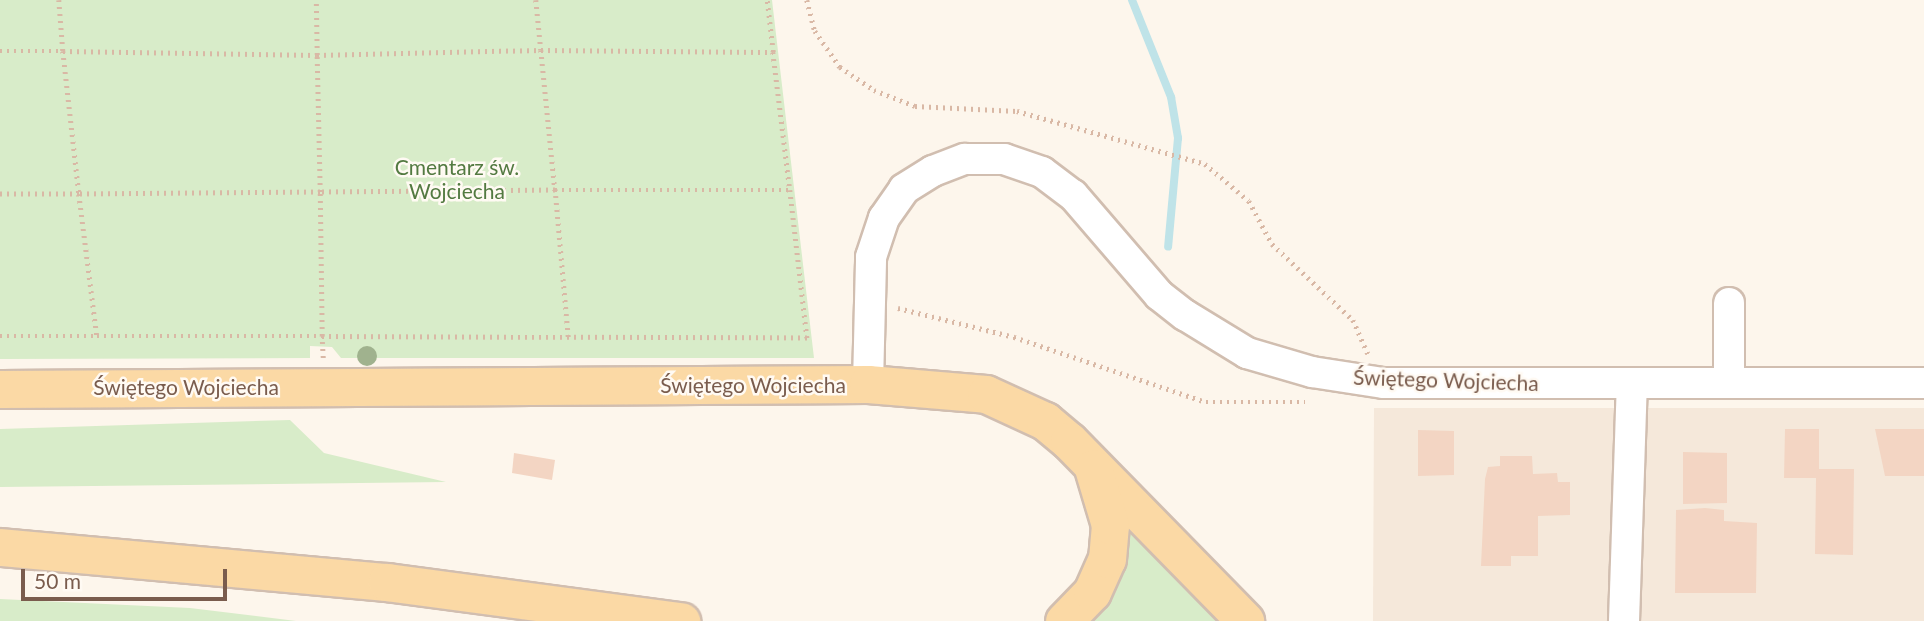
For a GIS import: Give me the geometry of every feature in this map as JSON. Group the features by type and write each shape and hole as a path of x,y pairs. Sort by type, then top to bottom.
{"main road":[{"name":"Świętego Wojciecha","path":"0,388 868,384"},
{"path":"868,384 951,387 996,397 1045,421 1091,464 1245,621"},
{"path":"1064,621 1092,592 1107,559 1110,524 1091,464"},
{"path":"0,547 374,580 681,621"}],"street":[{"name":"Świętego Wojciecha","path":"868,384 870,269 884,218 904,189 933,171 991,159 1042,172 1073,195 1159,295 1213,333 1276,363 1370,381 1924,383"},
{"path":"1729,303 1729,383"},
{"path":"1624,621 1632,383"}],"path":[{"path":"59,0 97,336"},
{"path":"316,0 323,367"},
{"path":"536,0 568,337"},
{"path":"0,336 807,338 767,0"},
{"path":"807,0 815,31 840,67 874,90 915,106 1017,111 1205,164 1249,201 1272,244 1353,320 1367,350 1370,381"},
{"path":"0,51 317,55 541,50 773,52"},
{"path":"0,194 790,190"},
{"path":"893,307 1014,337 1206,402 1317,402"}],"shaded area":[{"path":"1374,408 1924,408 1924,621 1373,621"}],"green space":[{"name":"Cmentarz św. Wojciecha","path":"0,0 772,0 814,358 341,358 332,347 310,346 310,358 0,359"},
{"path":"290,420 324,453 446,482 0,487 0,429"},
{"path":"1123,519 1228,621 1086,621"},
{"path":"0,599 190,608 296,621 0,621"}],"building":[{"path":"1785,429 1819,429 1819,469 1854,469 1853,555 1815,554 1816,478 1784,478"},
{"path":"1875,429 1924,429 1924,476 1885,476"},
{"path":"1418,430 1454,431 1454,475 1418,476"},
{"path":"1683,452 1727,453 1727,503 1683,504"},
{"path":"514,453 555,460 552,480 512,473"},
{"path":"1500,456 1532,456 1533,474 1557,473 1558,482 1570,482 1570,515 1538,516 1538,556 1511,556 1511,566 1481,566 1485,479 1488,467 1500,466"},
{"path":"1676,510 1724,510 1724,521 1757,523 1756,593 1675,593"}],"waterway":[{"path":"1132,0 1171,97 1178,138 1168,247"}]}
